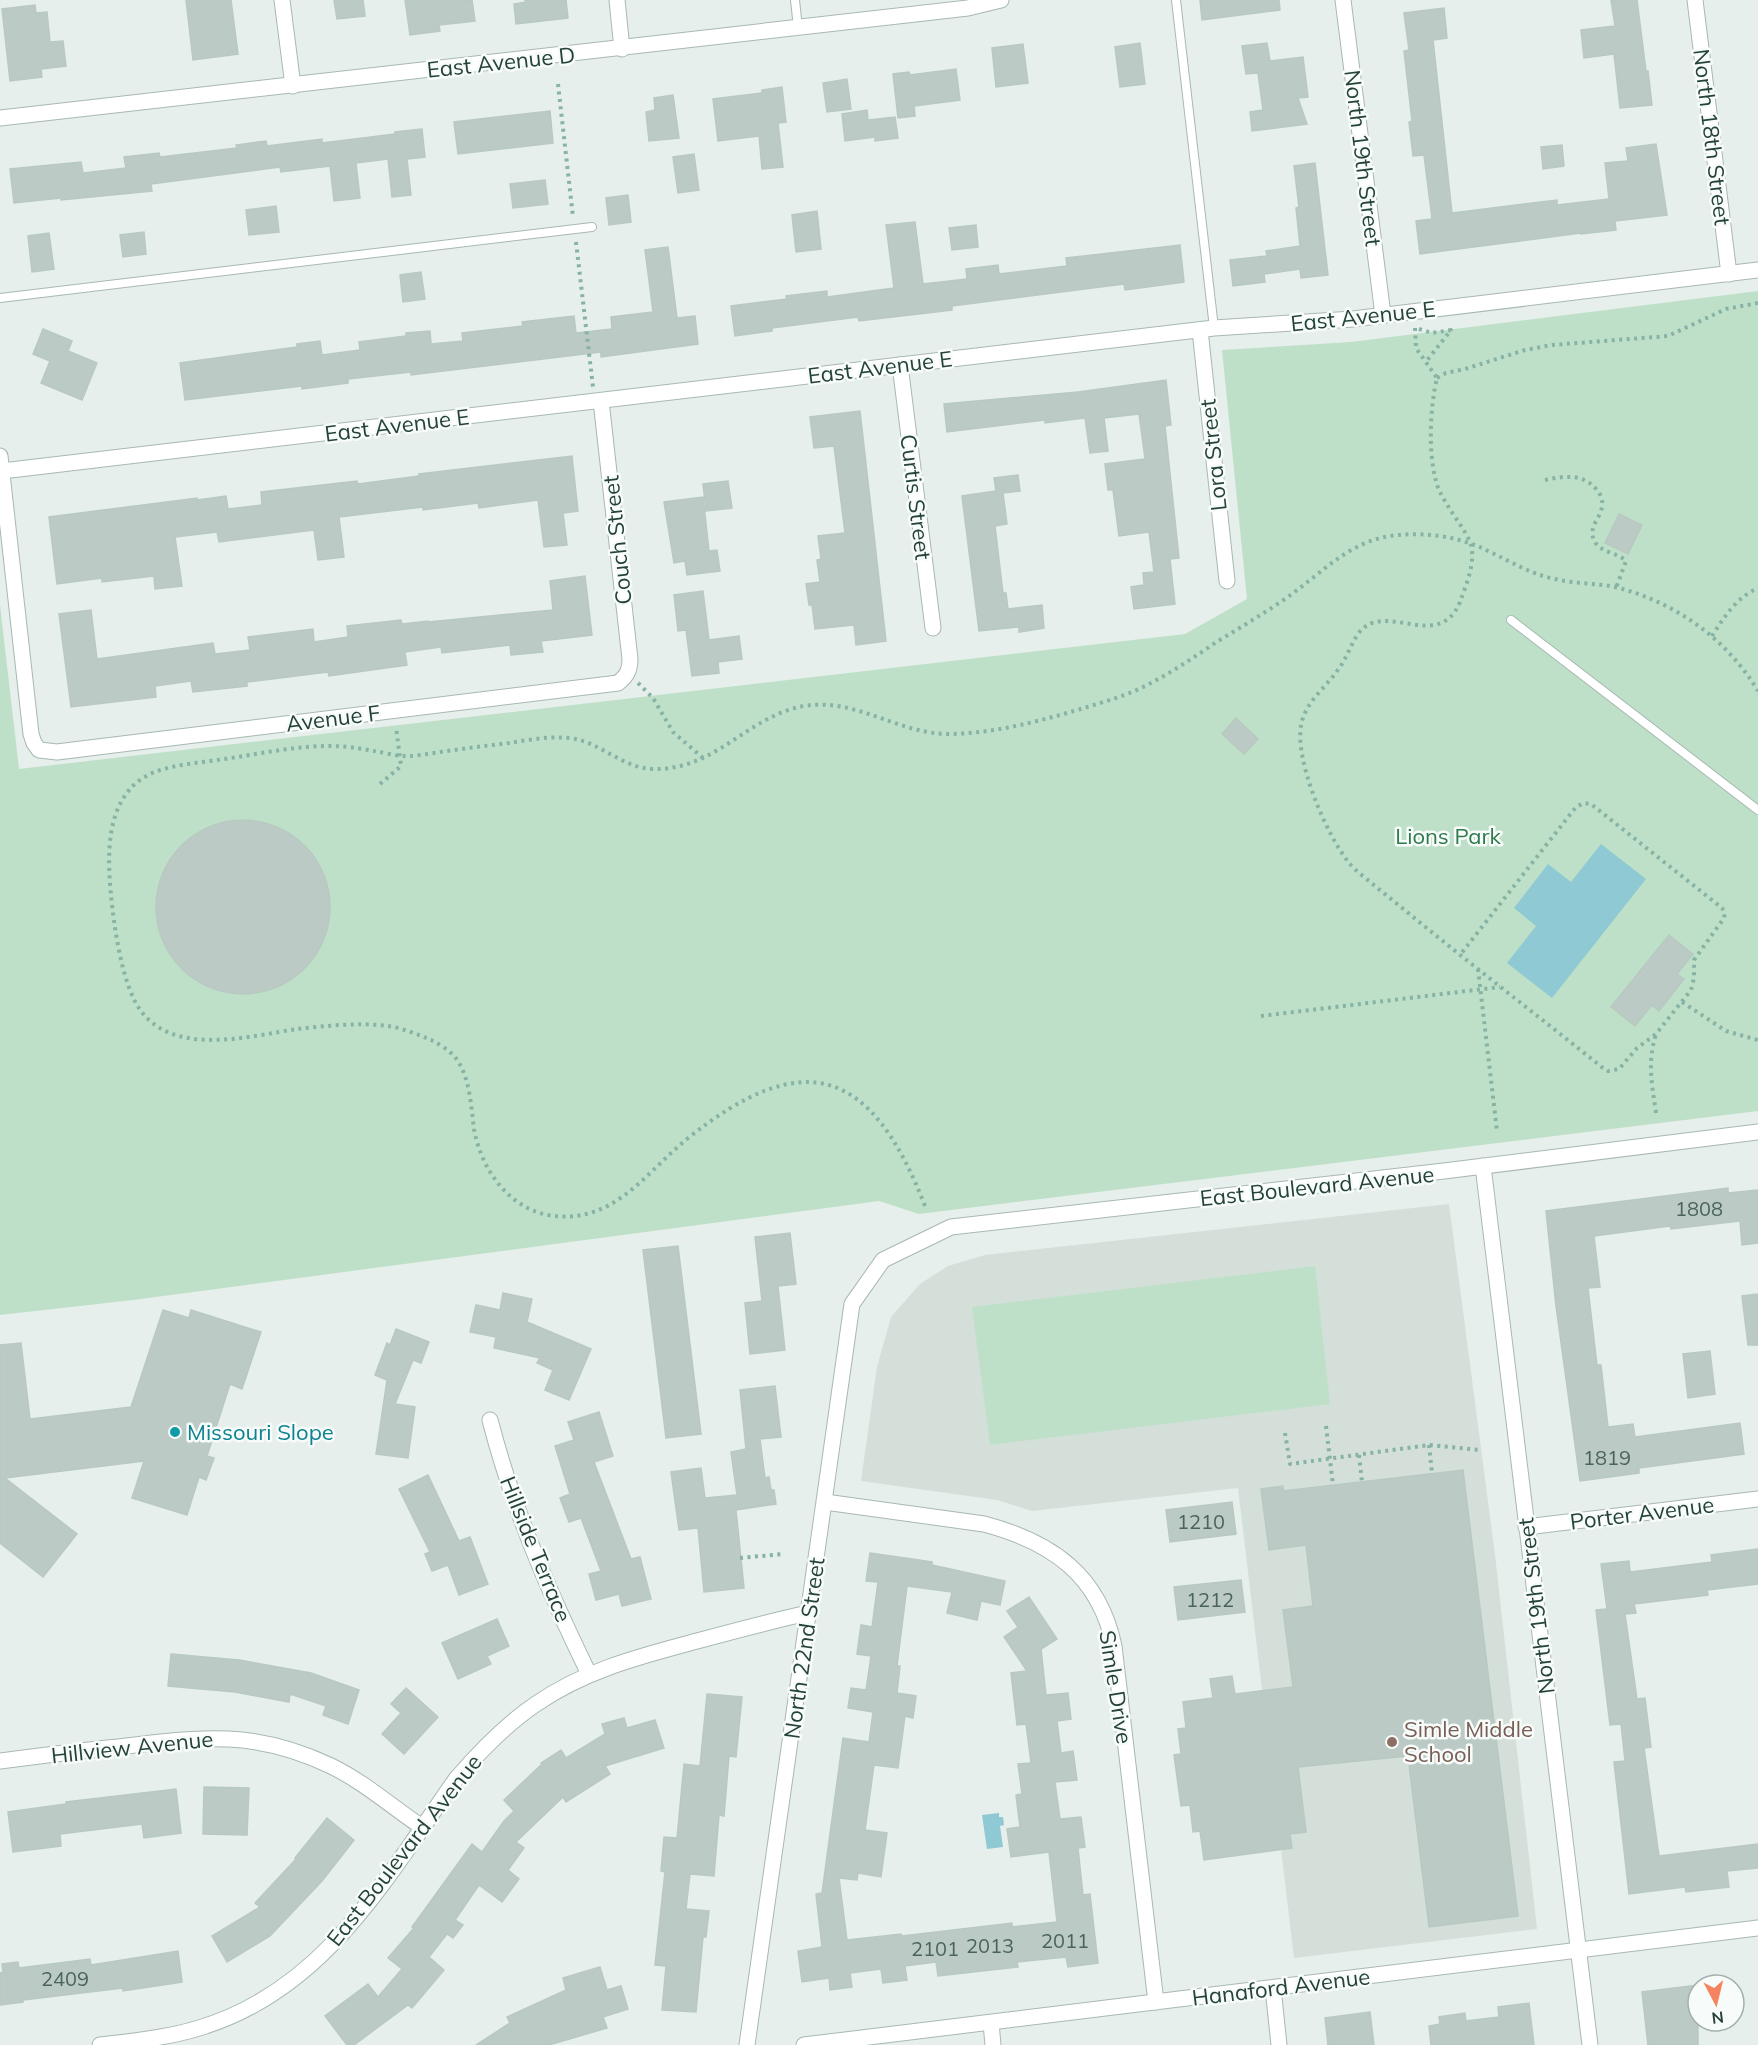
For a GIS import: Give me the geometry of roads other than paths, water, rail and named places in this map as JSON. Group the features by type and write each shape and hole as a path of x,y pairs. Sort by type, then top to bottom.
{"street":[{"path":"282,0 293,86"},
{"path":"616,0 622,48"},
{"name":"East Avenue D","path":"0,118 798,28 1001,0"},
{"name":"North 19th Street","path":"1343,0 1383,315"},
{"name":"North 18th Street","path":"1695,0 1729,274"},
{"name":"East Avenue E","path":"1,463 601,401 1207,329 1383,315 1758,270"},
{"name":"Lora Street","path":"1207,329 1227,581"},
{"name":"Curtis Street","path":"900,365 933,628"},
{"name":"Couch Street","path":"601,401 630,659 630,668 625,678"},
{"name":"Avenue F","path":"1,463 32,734 39,750 57,752 608,685 625,678"},
{"name":"East Boulevard Avenue","path":"884,1260 951,1227 1758,1132"},
{"name":"North 19th Street","path":"1483,1166 1590,2045"},
{"name":"North 22nd Street","path":"747,2045 852,1304 884,1260"},
{"name":"Hillside Terrace","path":"490,1420 528,1538 590,1674"},
{"name":"Porter Avenue","path":"1527,1527 1758,1499"},
{"name":"Simle Drive","path":"825,1502 984,1524 1008,1530 1038,1543 1063,1559 1096,1599 1111,1632 1114,1646 1156,2002"},
{"name":"East Boulevard Avenue","path":"100,2045 188,2038 252,2006 285,1985 317,1960 358,1916 456,1779 502,1730 538,1702 590,1674 650,1653 808,1613"},
{"name":"Hillview Avenue","path":"0,1761 191,1738 249,1740 288,1749 333,1767 422,1827"},
{"name":"Hanaford Avenue","path":"804,2045 1758,1928"},
{"path":"1273,1988 1279,2045"},
{"path":"991,2023 993,2045"}],"lane":[{"path":"795,0 798,28"},
{"path":"1176,0 1207,329"},
{"path":"0,298 592,227"},
{"path":"1511,620 1758,810"}],"water":[{"path":"1601,844 1646,879 1552,998 1507,963 1536,926 1514,908 1548,864 1571,882"},
{"path":"999,1813 999,1817 1003,1817 1004,1825 1000,1826 1003,1847 987,1849 982,1815"}],"place":[{"name":"Missouri Slope","path":"175,1432"},
{"name":"Simle Middle School","path":"1392,1742"}],"park label":[{"name":"Lions Park","path":"1448,836"}]}
